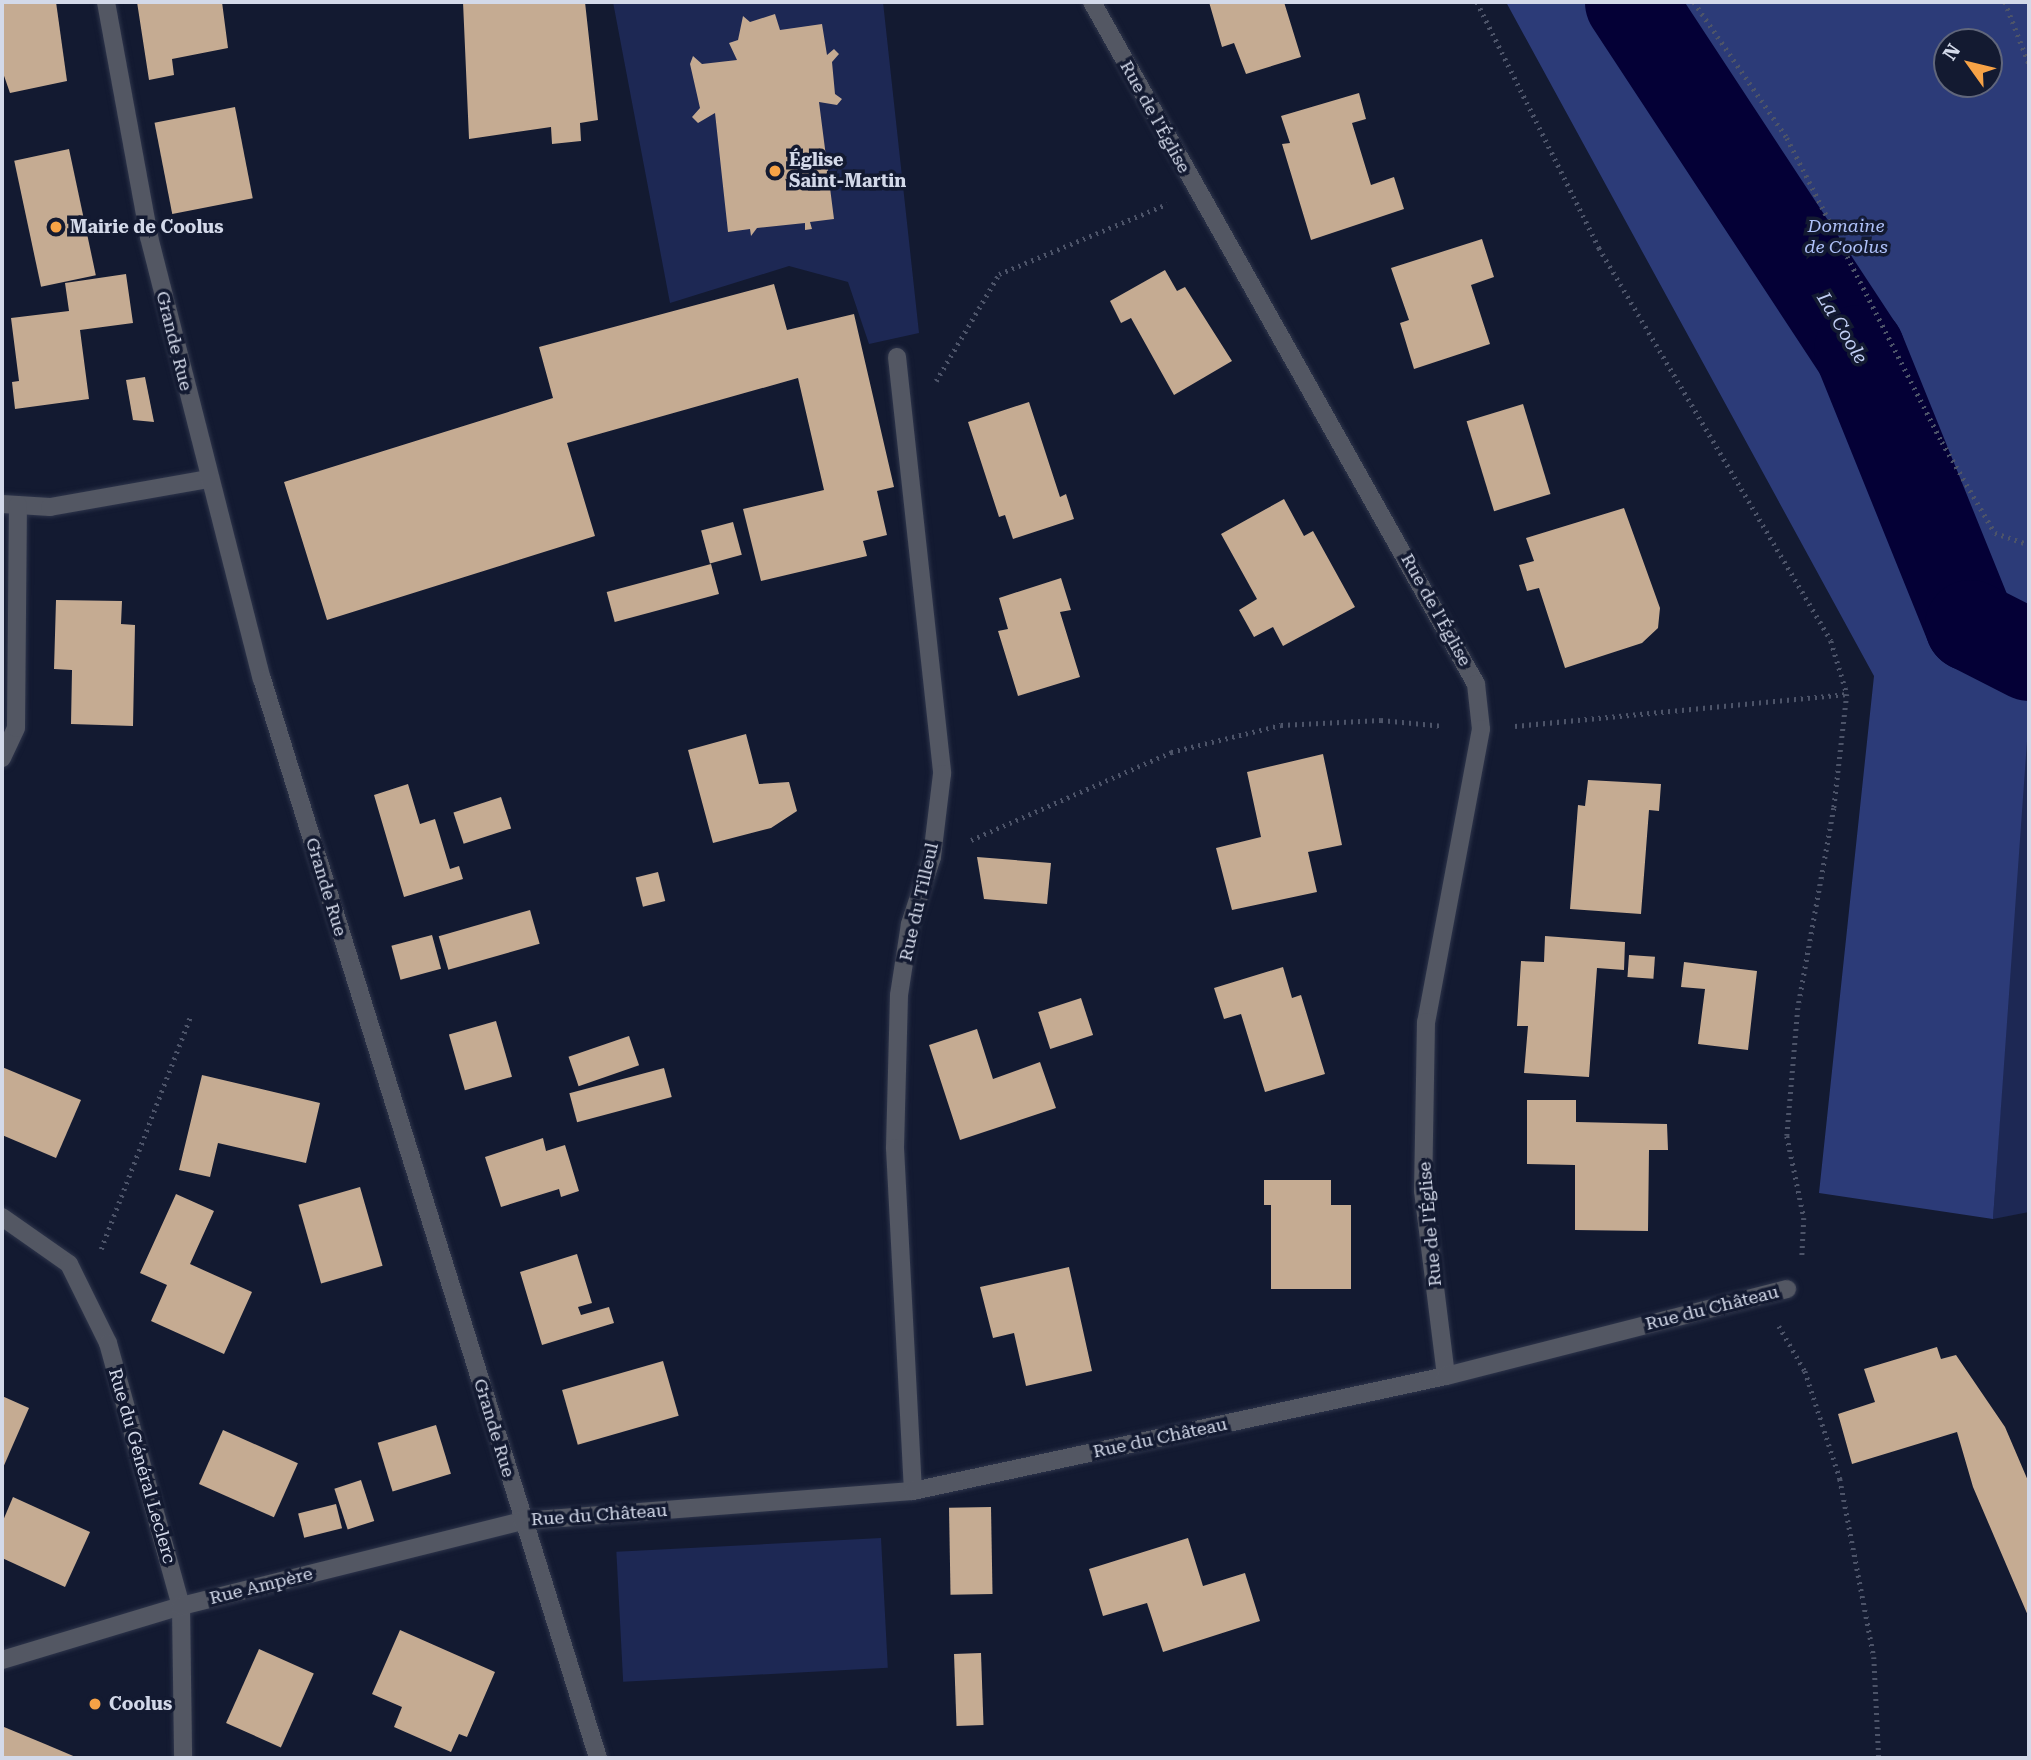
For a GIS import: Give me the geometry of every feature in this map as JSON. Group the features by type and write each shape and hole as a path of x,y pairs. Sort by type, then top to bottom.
{"street":[{"name":"Grande Rue","path":"106,2 149,237 208,479 262,679 598,1758"},
{"name":"Rue de l'Église","path":"1092,2 1196,192 1458,644 1476,684 1481,729 1426,1022 1423,1191 1446,1376"},
{"name":"Rue du Tilleul","path":"897,357 903,436 942,774 932,858 910,924 899,995 895,1148 913,1491"},
{"path":"2,758 16,729 10,504 50,507 208,479"},
{"name":"Rue du Général Leclerc","path":"2,1217 45,1243 86,1289 108,1343 181,1606 183,1758"},
{"name":"Rue du Château","path":"522,1521 913,1491 1446,1376 1787,1289"},
{"name":"Rue Ampère","path":"2,1660 181,1606 522,1521"}],"path":[{"path":"1477,2 1599,248 1831,641 1847,694 1834,808 1797,1008 1787,1136 1804,1218 1802,1254 1787,1289"},
{"path":"1694,2 1787,138 1942,442 1995,533 2029,545"},
{"path":"2006,2 2029,64"},
{"path":"903,436 999,274 1196,192"},
{"path":"932,858 1171,752 1282,725 1381,720 1481,729 1847,694"},
{"path":"86,1289 190,1017"},
{"path":"1761,1295 1805,1371 1840,1479 1874,1657 1879,1758"}],"shaded area":[{"path":"613,2 883,2 919,333 869,344 848,282 789,266 670,303"},
{"path":"2029,713 2029,1212 1993,1219 2026,717"},
{"path":"881,1538 888,1668 623,1682 616,1552"}],"green space":[{"name":"Domaine de Coolus","path":"1506,2 2029,2 2029,713 1993,1219 1819,1193 1874,676"}],"building":[{"path":"2,2 56,2 67,81 10,93 2,70"},
{"path":"137,2 222,2 228,48 172,59 174,75 149,80"},
{"path":"463,2 585,2 598,120 580,123 581,141 552,144 551,127 469,139"},
{"path":"1209,2 1284,2 1301,57 1246,74 1234,43 1222,47"},
{"name":"Église Saint-Martin","path":"775,14 780,30 822,24 827,55 834,49 839,54 832,62 835,94 842,99 837,105 819,102 834,219 810,222 812,229 805,230 805,223 757,228 751,236 750,229 728,232 715,113 698,123 692,117 700,108 690,64 693,56 702,64 737,60 729,43 738,40 743,16 750,22"},
{"path":"1359,93 1366,119 1352,123 1371,185 1394,177 1404,209 1311,240 1282,144 1290,143 1281,116"},
{"path":"235,107 253,198 172,214 155,123"},
{"name":"Mairie de Coolus","path":"69,149 96,275 41,287 14,161"},
{"path":"1482,239 1494,277 1471,285 1490,344 1414,369 1400,323 1409,320 1391,268"},
{"path":"1165,270 1177,291 1185,287 1232,361 1174,395 1131,318 1121,323 1110,301"},
{"path":"126,274 133,323 80,330 89,399 15,409 12,382 19,381 11,318 69,311 65,283"},
{"path":"774,284 787,330 854,314 894,487 877,491 887,535 863,541 867,556 761,581 743,509 824,490 798,378 567,443 595,536 327,620 284,482 553,398 539,347"},
{"path":"145,377 154,422 133,420 126,380"},
{"path":"1029,402 1060,497 1066,494 1074,519 1013,539 1005,515 999,517 968,422"},
{"path":"1523,404 1550,494 1494,511 1467,421"},
{"path":"1284,499 1304,536 1313,531 1355,607 1283,646 1273,627 1254,637 1239,610 1257,599 1221,534"},
{"path":"1624,508 1660,608 1658,628 1642,643 1565,668 1539,588 1527,591 1519,565 1534,561 1526,538"},
{"path":"733,522 742,555 710,563 701,531"},
{"path":"711,564 719,594 615,622 607,592"},
{"path":"1061,578 1071,610 1060,612 1080,677 1018,696 998,631 1008,629 999,598"},
{"path":"56,600 122,601 121,624 135,625 133,726 71,724 72,670 54,669"},
{"path":"746,734 759,784 789,782 797,811 771,828 713,843 688,750"},
{"path":"1323,754 1342,845 1308,852 1317,892 1232,910 1216,848 1261,837 1247,772"},
{"path":"1588,780 1661,784 1659,811 1649,810 1641,914 1570,909 1578,805 1585,806"},
{"path":"408,784 420,824 435,819 450,869 459,866 463,879 404,897 374,795"},
{"path":"501,797 511,828 464,844 453,812"},
{"path":"977,857 1051,863 1047,904 984,899"},
{"path":"658,872 665,901 643,907 636,878"},
{"path":"530,910 540,944 448,970 439,936"},
{"path":"432,935 441,969 400,980 391,946"},
{"path":"1545,936 1625,942 1624,970 1597,968 1589,1077 1524,1073 1528,1026 1517,1026 1521,961 1544,962"},
{"path":"1629,955 1655,957 1653,979 1627,977"},
{"path":"1684,962 1757,971 1748,1050 1698,1044 1705,989 1681,987"},
{"path":"1283,967 1292,998 1301,995 1325,1074 1265,1092 1241,1014 1224,1019 1214,988"},
{"path":"1081,998 1093,1035 1050,1049 1038,1012"},
{"path":"496,1021 512,1077 465,1090 449,1035"},
{"path":"977,1029 993,1079 1040,1062 1056,1108 960,1140 929,1045"},
{"path":"629,1036 639,1065 579,1086 568,1057"},
{"path":"2,1067 81,1100 56,1158 2,1135"},
{"path":"664,1068 672,1097 577,1122 569,1093"},
{"path":"202,1075 320,1103 306,1163 218,1143 210,1177 179,1170"},
{"path":"1527,1100 1576,1100 1576,1122 1667,1124 1668,1150 1649,1150 1648,1231 1575,1230 1575,1165 1527,1164"},
{"path":"543,1138 546,1151 565,1145 579,1191 561,1197 559,1189 501,1207 485,1157"},
{"path":"1264,1180 1331,1180 1331,1205 1351,1205 1351,1289 1271,1289 1271,1205 1264,1205"},
{"path":"360,1187 383,1266 321,1283 298,1205"},
{"path":"176,1194 214,1211 190,1264 252,1292 224,1354 151,1321 167,1285 140,1273"},
{"path":"577,1254 592,1303 578,1307 581,1315 609,1307 614,1323 542,1345 520,1272"},
{"path":"1069,1267 1092,1371 1026,1386 1014,1333 993,1338 980,1287"},
{"path":"1937,1347 1941,1359 1956,1355 2005,1427 2029,1483 2029,1618 1973,1487 1957,1432 1852,1464 1838,1414 1875,1402 1864,1369"},
{"path":"663,1361 679,1416 578,1445 562,1390"},
{"path":"2,1396 29,1408 2,1470"},
{"path":"436,1425 451,1474 393,1492 378,1443"},
{"path":"223,1430 298,1463 274,1517 199,1484"},
{"path":"361,1480 374,1521 348,1530 334,1489"},
{"path":"13,1497 90,1532 65,1587 2,1558 2,1523"},
{"path":"336,1504 342,1528 304,1538 298,1513"},
{"path":"991,1507 993,1594 951,1595 949,1508"},
{"path":"1188,1538 1203,1586 1245,1573 1260,1621 1163,1652 1147,1603 1103,1616 1089,1569"},
{"path":"400,1630 495,1672 467,1737 459,1734 451,1752 394,1727 402,1707 372,1694"},
{"path":"259,1649 314,1673 281,1747 226,1723"},
{"path":"981,1653 984,1725 957,1726 954,1654"},
{"path":"4,1727 45,1744 78,1758 2,1758"}],"waterway":[{"name":"La Coole","path":"1630,2 1859,350 1970,625 2029,655"}],"place":[{"name":"Église Saint-Martin","path":"775,171"},
{"name":"Mairie de Coolus","path":"56,227"},
{"name":"Coolus","path":"95,1704"}]}
